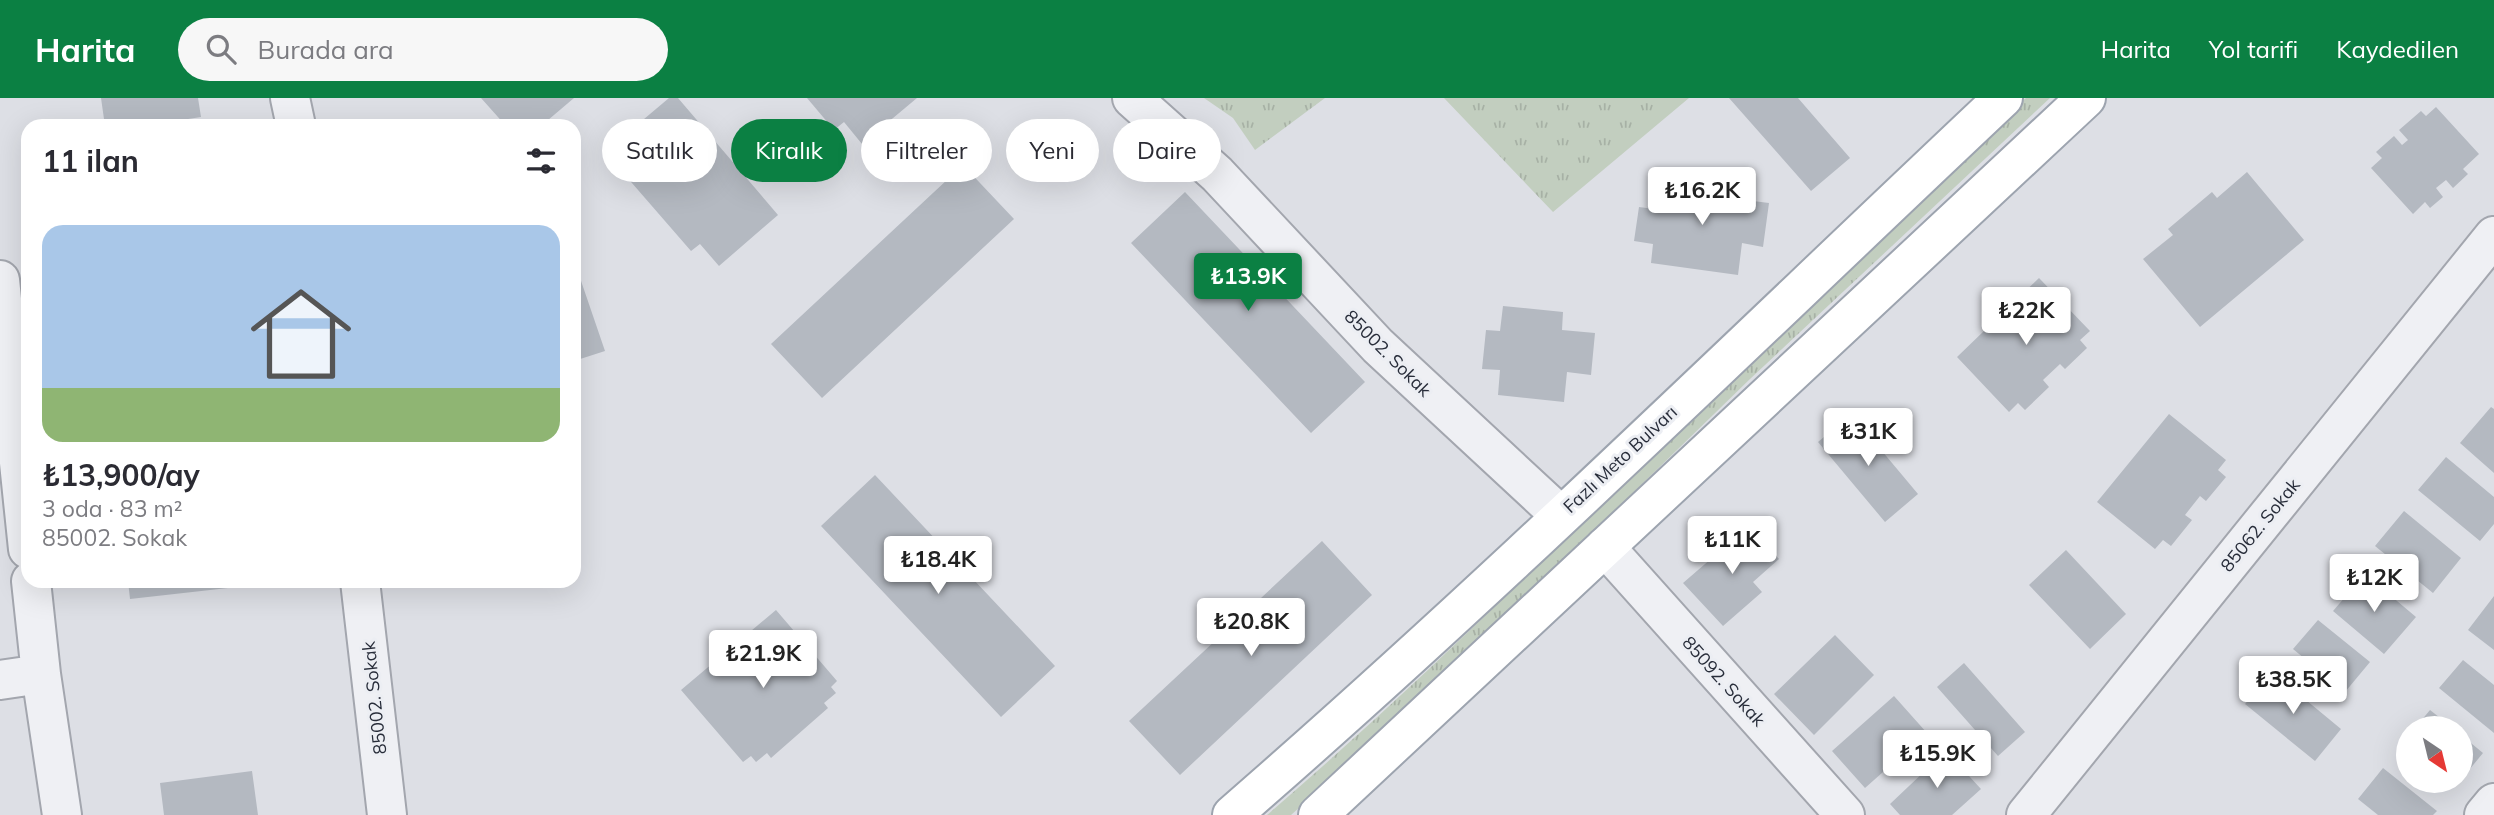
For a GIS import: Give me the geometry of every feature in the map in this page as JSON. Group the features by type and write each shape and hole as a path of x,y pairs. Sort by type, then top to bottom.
{"main road":[{"name":"Fazlı Meto Bulvarı","path":"1233,815 1311,747 2003,98"},
{"path":"1318,815 2086,98"}],"street":[{"path":"290,98 294,119"},
{"name":"85002. Sokak","path":"1132,98 1217,174 1378,346 1560,515"},
{"name":"85062. Sokak","path":"2026,815 2494,236"},
{"path":"0,280 21,482"},
{"name":"85092. Sokak","path":"1605,547 1845,815"},
{"path":"32,588 41,674 62,815"},
{"name":"85002. Sokak","path":"361,588 387,815"},
{"path":"0,680 41,674"},
{"path":"2484,815 2494,803"}],"green space":[{"path":"1204,98 1325,98 1255,150 1233,118"},
{"path":"1444,98 1689,98 1553,212"},
{"path":"2026,98 2050,98 1750,379 1491,631 1310,798 1291,815 1267,815 1460,640 1834,275"}],"building":[{"path":"101,98 198,98 201,117 188,119 104,119"},
{"path":"481,98 574,98 549,119 500,119"},
{"path":"669,98 678,98 696,119 644,119"},
{"path":"807,98 917,98 892,119 861,119 861,143 847,126 847,119 825,119"},
{"path":"1729,98 1798,98 1850,158 1811,191"},
{"path":"2436,107 2479,154 2463,169 2468,174 2453,188 2446,180 2436,188 2443,197 2430,208 2425,202 2413,214 2371,168 2382,158 2376,152 2394,136 2402,145 2408,140 2399,130 2421,111 2426,116"},
{"path":"717,144 731,160 731,182 750,182 778,215 719,266 700,244 691,251 631,182 717,182"},
{"path":"2247,172 2304,240 2200,327 2143,259 2173,235 2168,229 2212,192 2217,198"},
{"path":"1666,179 1739,188 1737,199 1769,203 1763,247 1742,243 1738,275 1651,263 1653,244 1634,241 1639,207 1662,210"},
{"path":"945,182 979,182 1014,219 822,398 771,344"},
{"path":"1185,192 1365,382 1311,433 1131,243"},
{"path":"2039,278 2090,331 2080,340 2087,348 2065,369 2060,364 2043,380 2049,387 2025,410 2018,403 2009,412 1957,357"},
{"path":"581,281 605,351 581,359"},
{"path":"1503,306 1563,312 1562,330 1595,333 1591,375 1567,372 1564,402 1498,395 1500,370 1482,369 1486,330 1500,331"},
{"path":"2491,407 2494,409 2494,473 2460,443"},
{"path":"1851,414 1918,494 1885,522 1818,442"},
{"path":"2169,414 2226,460 2218,470 2226,477 2206,501 2200,496 2185,515 2192,520 2171,546 2163,540 2155,549 2097,502"},
{"path":"2446,457 2494,497 2494,524 2480,541 2418,490"},
{"path":"875,475 1055,666 1001,717 821,526"},
{"path":"2404,511 2461,558 2433,593 2375,546"},
{"path":"1749,526 1779,559 1753,582 1762,592 1723,626 1683,583"},
{"path":"1322,541 1372,595 1180,775 1129,721"},
{"path":"2066,550 2126,614 2090,649 2029,585"},
{"path":"2365,574 2416,617 2384,654 2333,611"},
{"path":"129,588 228,588 130,599"},
{"path":"2494,596 2494,650 2468,630"},
{"path":"776,610 837,681 831,687 836,693 824,703 828,708 771,758 767,753 756,762 751,756 743,762 681,690"},
{"path":"2318,620 2370,662 2345,692 2293,649"},
{"path":"1835,635 1874,675 1814,735 1774,694"},
{"path":"2463,660 2494,685 2494,733 2439,688"},
{"path":"1964,663 2025,732 1998,756 1937,687"},
{"path":"2272,672 2341,729 2315,761 2245,704"},
{"path":"1894,696 1927,733 1865,788 1832,751"},
{"path":"2430,710 2438,716 2425,716"},
{"path":"2473,745 2483,753 2473,765"},
{"path":"1946,751 1981,789 1952,815 1900,815 1890,804"},
{"path":"2383,768 2396,778 2396,793 2414,793 2437,811 2433,815 2378,815 2358,799"},
{"path":"252,771 258,815 164,815 160,783"}]}
